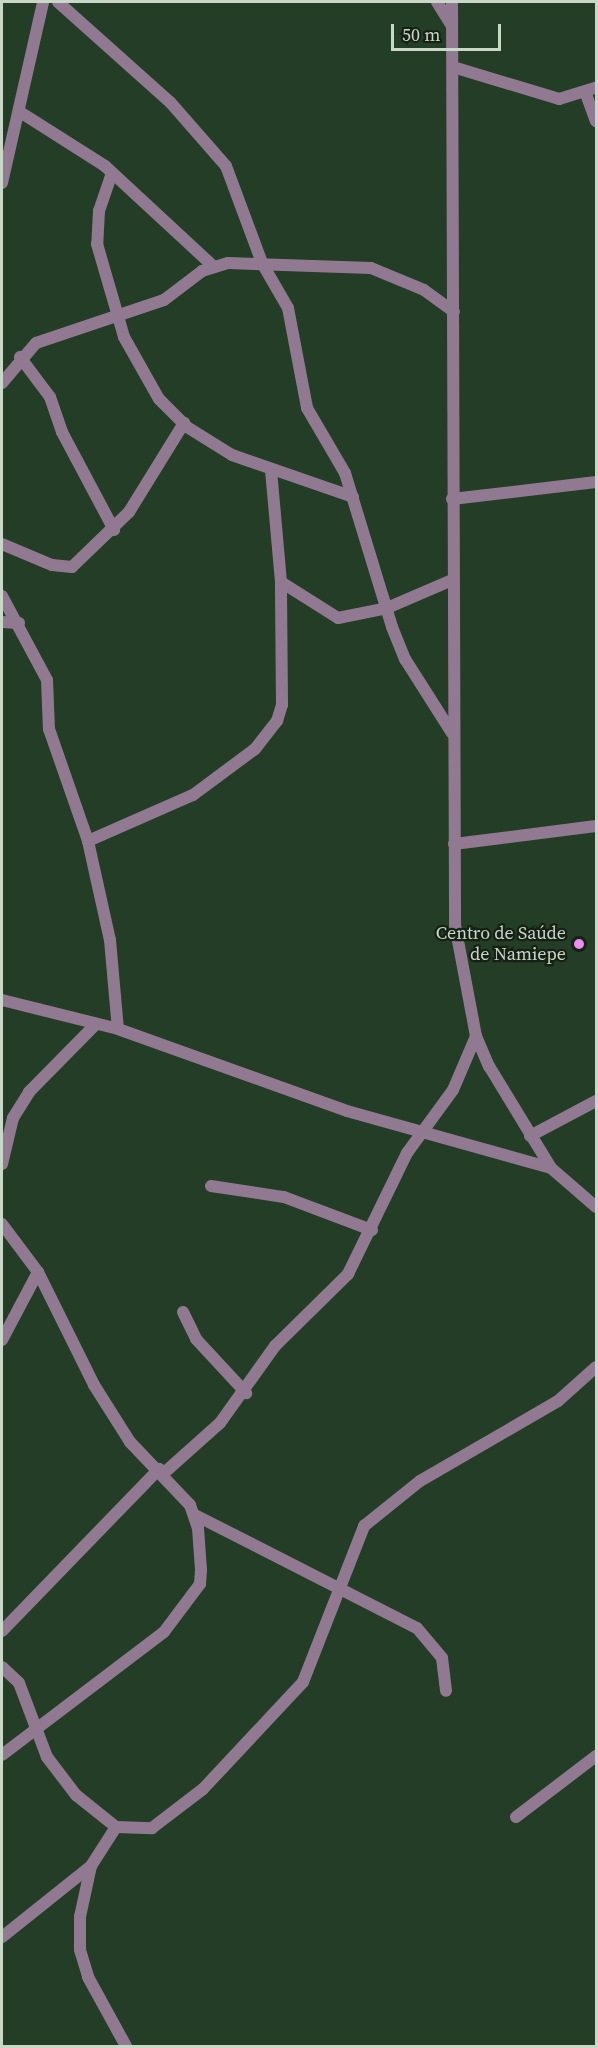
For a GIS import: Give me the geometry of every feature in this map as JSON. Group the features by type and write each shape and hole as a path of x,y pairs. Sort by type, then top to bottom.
{"street":[{"path":"2,183 20,112 43,2"},
{"path":"58,2 216,152 249,219 262,263 288,309 311,420 345,473 405,659 452,733"},
{"path":"437,2 452,27"},
{"path":"452,2 454,312 452,733 455,925 476,1036 530,1136 551,1167 597,1208"},
{"path":"453,67 539,96 591,91 597,121"},
{"path":"20,112 112,173 213,266"},
{"path":"112,173 97,226 116,312 148,382 184,423 232,455 353,497"},
{"path":"2,383 20,357 36,342 116,312 164,300 213,266 262,263 371,268 424,290 454,312"},
{"path":"20,357 50,397 62,432 114,530"},
{"path":"2,544 65,568 114,530 184,423"},
{"path":"88,841 193,795 266,737 282,705 280,582 271,470"},
{"path":"452,499 597,482"},
{"path":"280,582 332,618 387,608 452,580"},
{"path":"2,596 20,623 47,680 52,740 88,841 110,940 118,1029"},
{"path":"2,622 20,623"},
{"path":"454,844 597,826"},
{"path":"2,1000 118,1029 419,1132 551,1167"},
{"path":"2,1164 18,1108 95,1025"},
{"path":"2,1631 162,1471 208,1436 246,1393 275,1346 348,1274 419,1132 453,1090 476,1036"},
{"path":"530,1136 597,1101"},
{"path":"211,1186 284,1197 372,1230"},
{"path":"2,1227 38,1272 94,1385 130,1442 162,1471 195,1515 417,1628 442,1658 446,1690"},
{"path":"2,1340 38,1272"},
{"path":"183,1312 195,1339 246,1393"},
{"path":"2,1667 19,1683 52,1766 94,1813 116,1827 152,1828 203,1789 303,1682 341,1589 357,1539 372,1518 420,1481 558,1401 597,1367"},
{"path":"2,1755 39,1730 83,1690 164,1632 200,1584 195,1515"},
{"path":"516,1817 597,1756"},
{"path":"2,1937 91,1866 116,1827"},
{"path":"91,1866 80,1917 80,1950 87,1977 126,2046"}],"place":[{"name":"Centro de Saúde de Namiepe","path":"579,944"}]}
